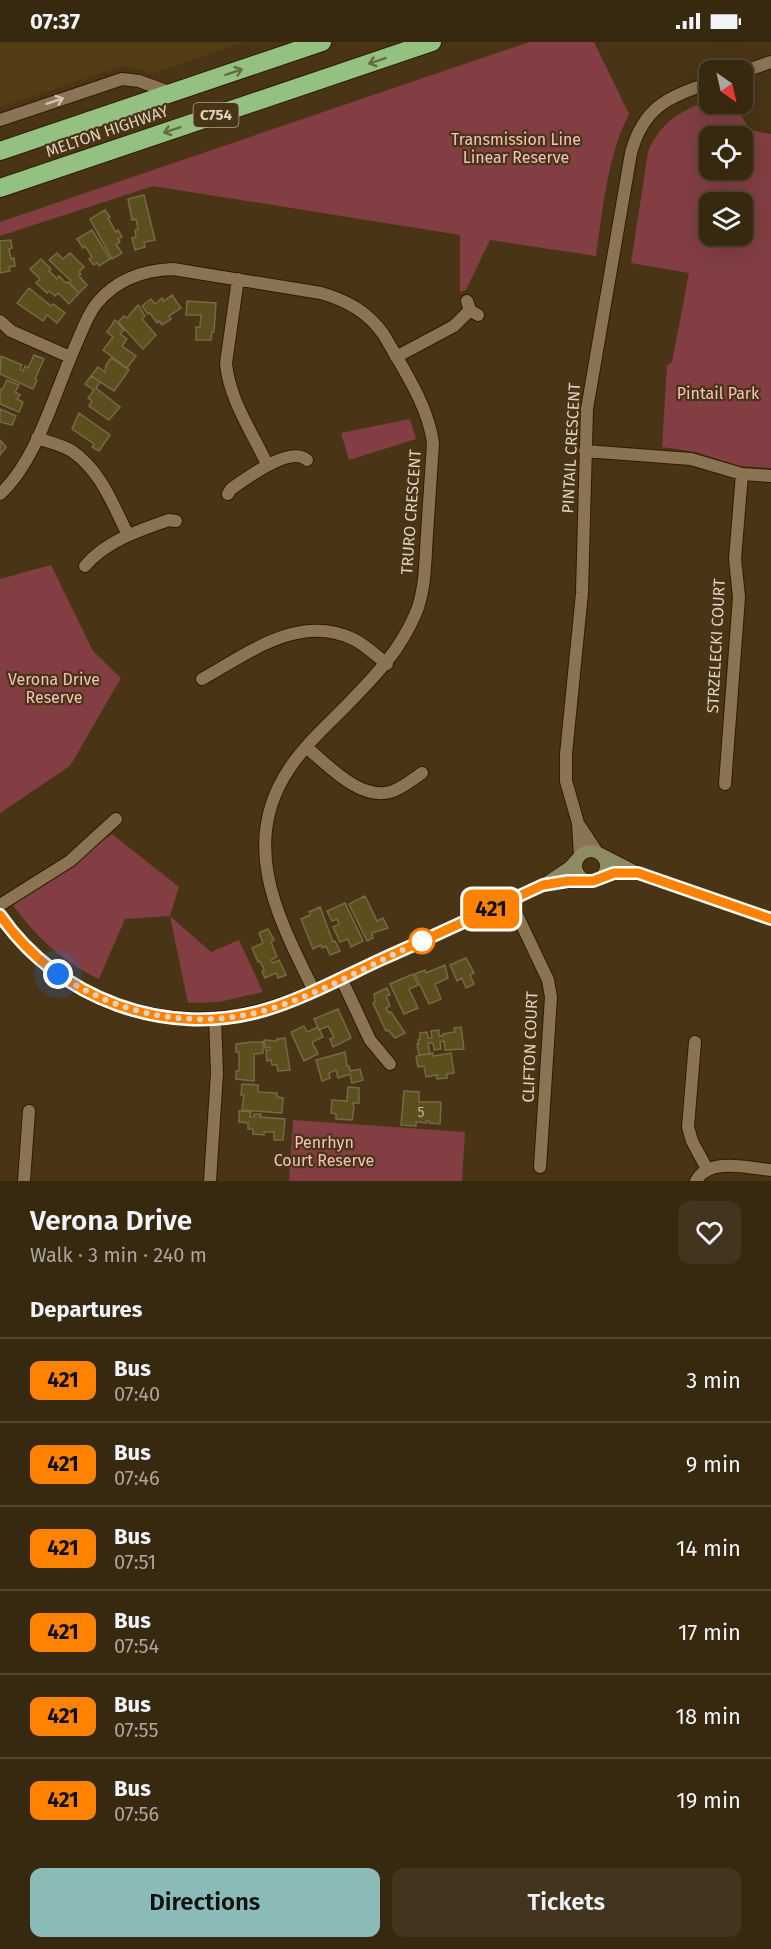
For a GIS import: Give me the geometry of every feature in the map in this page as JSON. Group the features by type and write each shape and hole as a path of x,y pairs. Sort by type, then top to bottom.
{"highway":[{"name":"MELTON HIGHWAY","path":"0,151 322,42"},
{"name":"MELTON HIGHWAY","path":"0,188 432,42"}],"street":[{"path":"753,68 771,62"},
{"path":"0,120 122,79 139,81 172,93"},
{"name":"PINTAIL CRESCENT","path":"599,853 578,823 567,789 565,763 582,593 585,451 590,389 633,144 648,116 664,102 699,86"},
{"name":"TRURO CRESCENT","path":"0,494 22,469 70,357 96,304 124,281 147,272 173,269 238,279 321,294 351,304 376,324 423,409 433,443 422,592 411,624 387,664 306,747 288,770 275,794 265,834 273,900 314,991"},
{"path":"238,279 226,363 227,371 234,396 267,464"},
{"path":"396,357 454,326 471,309"},
{"path":"0,321 11,331 70,357"},
{"path":"37,438 70,450 90,466 101,480 128,535"},
{"path":"585,451 691,459 742,474 771,476"},
{"path":"228,494 231,489 267,464 298,456 308,460"},
{"name":"STRZELECKI COURT","path":"724,784 739,597 735,559 742,474"},
{"path":"85,566 128,535 169,520 176,521"},
{"path":"202,680 276,639 304,631 320,630 343,635 360,643 387,664"},
{"path":"306,747 358,789 369,793 390,792 422,773"},
{"path":"0,904 70,861 116,819"},
{"name":"PINTAIL CRESCENT","path":"578,823 578,857"},
{"path":"0,915 21,941 45,964 75,986 129,1009 164,1017 200,1020 263,1011 314,991 543,885 570,867 587,851 599,853 638,873 771,919"},
{"path":"599,853 606,866 601,877"},
{"path":"578,857 576,869 585,880"},
{"path":"543,885 593,881 614,873 638,873"},
{"name":"CLIFTON COURT","path":"510,900 548,980 551,997 540,1167"},
{"path":"341,978 370,1040 390,1064"},
{"path":"210,1181 217,1073 215,1019"},
{"path":"695,1042 688,1127 692,1141 707,1169"},
{"path":"24,1181 29,1111"},
{"path":"696,1181 707,1169 723,1167 771,1170"}],"shaded area":[{"path":"0,42 244,42 151,74 126,65 0,107"}],"green space":[{"name":"Transmission Line Linear Reserve","path":"529,42 594,42 629,114 611,165 596,256 490,240 466,290 460,292 460,235 153,186 0,236 0,222"},
{"name":"Pintail Park","path":"699,104 699,114 741,114 747,126 699,126 699,180 753,180 753,131 771,134 771,468 739,466 696,452 662,447 667,365 672,362 689,273 631,263 648,152 665,125 681,113"},
{"path":"410,419 416,439 349,460 341,433"},
{"name":"Verona Drive Reserve","path":"51,565 93,651 121,678 70,766 0,813 0,579"},
{"path":"112,834 179,887 170,916 125,919 99,979 74,965 51,948 13,905"},
{"path":"170,916 211,952 239,940 263,992 219,1002 188,1003"},
{"name":"Penrhyn Court Reserve","path":"293,1120 465,1132 462,1181 289,1181"}],"building":[{"path":"144,195 155,240 144,242 145,247 135,250 132,238 136,237 135,230 138,229 136,219 132,220 128,199"},
{"path":"105,210 116,232 118,230 122,237 116,244 122,253 112,259 90,219"},
{"path":"92,230 110,259 99,266 97,263 94,265 89,259 92,257 77,239"},
{"path":"11,240 12,248 9,249 15,266 9,267 10,271 0,273 0,241"},
{"path":"57,253 63,259 70,253 84,267 79,272 81,274 79,276 87,285 79,293 69,283 71,281 49,260"},
{"path":"41,259 57,279 59,276 79,293 69,304 58,293 55,296 49,291 47,293 36,283 40,279 30,269"},
{"path":"29,288 51,306 53,304 65,313 57,323 47,315 43,321 17,303"},
{"path":"172,295 181,308 169,316 171,319 162,325 159,321 157,323 142,306 151,299 155,304 162,298 164,301"},
{"path":"187,301 216,303 214,332 212,332 211,340 196,340 196,327 200,327 201,315 186,315"},
{"path":"138,305 145,316 142,319 156,335 143,349 118,322 124,316 127,318"},
{"path":"115,320 124,330 120,334 127,339 122,346 136,356 127,368 103,350 113,337 107,332"},
{"path":"34,355 44,359 33,389 0,374 1,356 22,365 20,369 23,371 25,366 28,368"},
{"path":"111,358 129,370 114,391 91,376 98,367 105,372 106,365"},
{"path":"91,376 100,382 96,388 120,407 109,420 89,406 92,401 88,398 94,390 85,384"},
{"path":"7,380 19,385 15,392 20,395 17,399 23,402 19,412 0,404 0,389 2,390"},
{"path":"0,409 16,416 12,425 0,422"},
{"path":"79,413 110,435 99,451 92,447 94,444 72,429"},
{"path":"0,440 6,447 0,455"},
{"path":"365,896 377,921 383,918 388,928 372,933 373,938 367,941 349,904"},
{"path":"345,903 363,941 351,947 348,939 340,942 333,927 339,924 337,919 332,921 327,911"},
{"path":"320,907 333,942 335,941 340,951 330,955 326,946 322,948 321,945 313,949 301,919"},
{"path":"268,929 274,940 271,942 277,957 271,960 273,963 279,960 286,975 278,978 276,973 265,978 262,971 264,970 252,948 263,943 259,933"},
{"path":"466,958 474,973 470,975 474,984 466,988 462,978 457,981 450,965"},
{"path":"445,965 448,978 435,984 441,999 429,1004 415,974 425,970 426,973"},
{"path":"413,974 418,985 409,989 418,1008 404,1014 390,984"},
{"path":"387,988 390,995 386,996 390,1006 386,1008 405,1033 395,1038 388,1030 386,1031 373,1003 375,1002 374,994"},
{"path":"338,1009 351,1038 333,1047 330,1039 334,1037 328,1026 319,1030 314,1019"},
{"path":"304,1026 307,1032 318,1027 323,1037 312,1042 318,1054 304,1061 291,1032"},
{"path":"461,1027 464,1049 445,1050 444,1041 440,1042 441,1049 434,1050 433,1043 428,1043 430,1054 419,1055 417,1044 419,1044 420,1033 427,1032 428,1038 432,1038 431,1031 439,1030 439,1036 443,1036 443,1034 455,1032 454,1028"},
{"path":"285,1038 290,1070 278,1071 277,1065 272,1065 271,1060 267,1061 266,1050 270,1050 270,1047 265,1048 264,1040 277,1041 277,1039"},
{"path":"263,1042 263,1053 254,1054 254,1081 236,1079 236,1071 239,1071 239,1052 236,1052 236,1044"},
{"path":"345,1052 350,1071 360,1069 363,1080 352,1083 350,1074 338,1078 336,1070 329,1073 330,1078 322,1081 316,1060"},
{"path":"433,1053 433,1056 451,1053 454,1073 447,1074 447,1078 437,1079 437,1075 426,1077 424,1066 418,1067 416,1056"},
{"path":"242,1084 258,1085 258,1092 277,1093 277,1097 283,1098 282,1113 242,1110 244,1095 241,1095"},
{"path":"348,1087 359,1088 359,1103 353,1103 352,1120 336,1119 336,1114 331,1113 332,1100 347,1101"},
{"path":"404,1091 419,1092 419,1102 441,1102 440,1124 426,1121 426,1123 416,1122 416,1126 401,1125"},
{"path":"239,1111 251,1112 250,1117 254,1117 254,1114 261,1114 260,1117 285,1119 283,1140 274,1140 274,1132 264,1132 264,1135 253,1134 253,1129 248,1129 248,1123 239,1122"}],"bus line":[{"name":"421","path":"0,915 32,953 75,986 99,998 145,1014 200,1020 246,1015 280,1005 543,885 568,881 593,881 614,873 638,873 653,876 771,919"}],"route":[{"path":"58,974 99,998 145,1014 200,1020 215,1019 246,1015 280,1005 422,941"}]}
